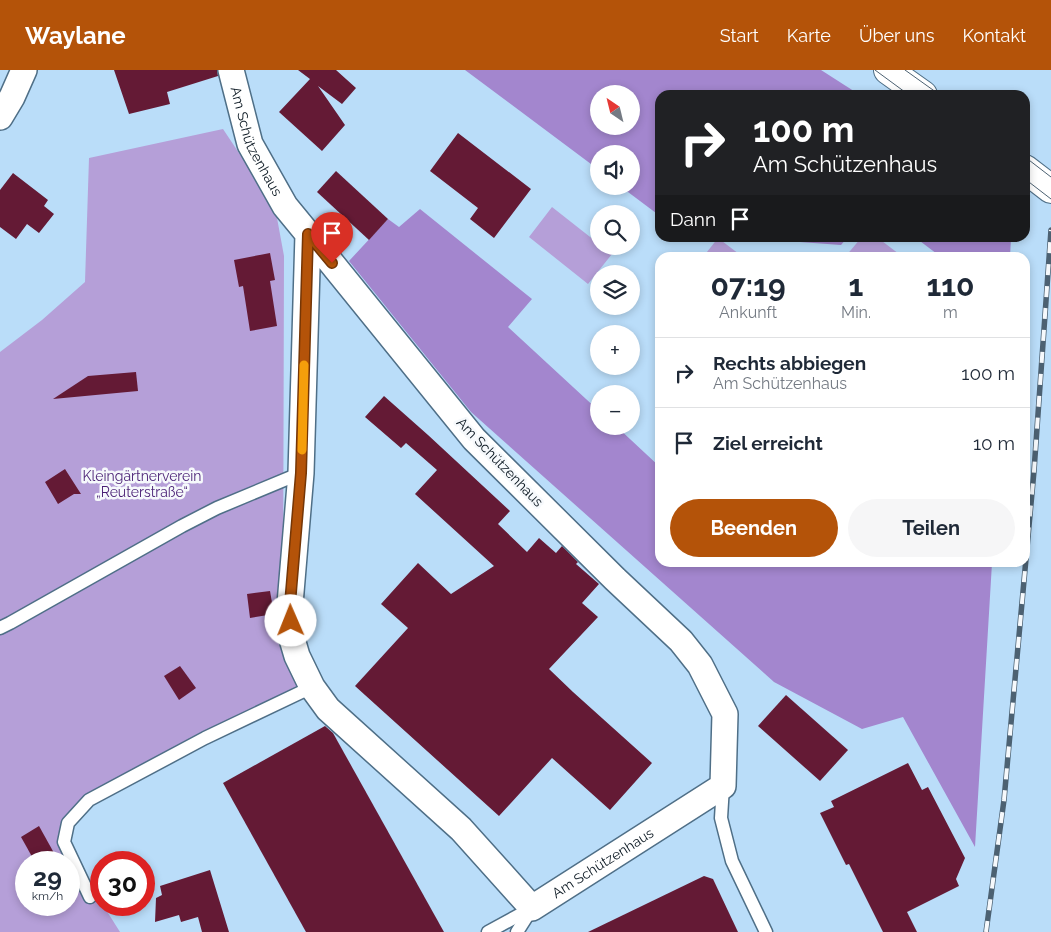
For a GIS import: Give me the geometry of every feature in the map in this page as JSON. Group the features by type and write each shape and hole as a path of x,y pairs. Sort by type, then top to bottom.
{"main road":[{"path":"888,70 916,90"},
{"path":"1030,173 1051,189"}],"street":[{"path":"0,117 12,97 24,70"},
{"name":"Am Schützenhaus","path":"231,70 250,144 286,206 474,439 615,580 681,641 700,665 725,714 723,786 532,908"},
{"path":"308,234 301,473 290,604 292,639 297,656 312,687 328,709 461,828 532,908"}],"lane":[{"path":"0,628 182,526 217,508 301,473"},
{"path":"90,897 64,842 68,822 89,800 205,738 312,687"},
{"path":"723,786 721,818 732,862 766,932"},
{"path":"488,932 532,908"},
{"path":"517,932 532,908"}],"green space":[{"name":"Kleingärtnerverein „Reuterstraße“","path":"223,129 275,207 284,256 283,617 288,659 299,691 87,799 63,843 68,851 15,851 15,916 80,916 80,869 90,885 90,916 110,916 120,932 0,932 0,352 42,320 85,282 89,158"},
{"path":"552,207 590,237 590,255 611,255 603,265 590,265 590,282 588,284 529,237"},
{"path":"715,242 723,242 736,252 707,252"},
{"path":"858,242 883,242 896,252 849,252"}],"shaded area":[{"path":"465,70 821,70 852,90 655,90 655,212 632,195 640,195 640,145 590,145 590,163"},
{"path":"420,209 532,299 508,327 590,403 590,435 626,435 655,462 655,567 992,567 975,847 903,717 862,729 774,682 471,412 349,261 388,219 399,227"},
{"path":"800,242 844,242 841,245"},
{"path":"921,242 1011,242 1010,252 934,252"}],"building":[{"path":"114,70 217,70 218,76 167,92 170,104 129,114"},
{"path":"298,70 336,70 356,88 342,104 318,86 345,125 322,151 279,112 310,79"},
{"path":"458,133 531,189 494,238 470,219 478,208 430,171"},
{"path":"336,171 388,219 369,240 317,192"},
{"path":"13,173 48,200 44,206 54,214 39,233 27,224 16,239 0,227 0,190"},
{"path":"270,253 275,280 270,281 277,326 250,331 243,286 239,287 234,260"},
{"path":"136,372 138,391 53,399 88,376"},
{"path":"384,396 510,511 498,524 527,552 539,538 556,553 562,546 578,562 576,564 599,584 582,603 598,617 549,669 652,763 610,810 552,758 499,816 355,686 408,628 381,604 418,563 451,594 494,566 415,494 437,470 406,443 401,448 365,417"},
{"path":"65,469 81,494 74,494 58,504 45,482"},
{"path":"270,591 274,614 250,618 247,594"},
{"path":"180,666 196,688 179,700 164,676"},
{"path":"786,695 848,750 820,781 758,726"},
{"path":"325,726 333,733 444,932 306,932 223,783"},
{"path":"908,763 922,790 928,787 965,858 956,879 959,886 907,912 917,932 883,932 849,864 846,865 820,813 834,807 831,801"},
{"path":"39,826 53,851 29,851 21,837"},
{"path":"210,870 229,932 202,932 198,917 181,922 179,915 155,922 156,898 162,895 160,886"},
{"path":"704,876 713,879 738,932 588,932"}],"tram line":[{"path":"875,70 902,90"},
{"path":"905,70 933,90"},
{"path":"1030,161 1051,177"},
{"path":"1030,183 1051,199"}],"railway":[{"path":"1030,515 1051,230"},
{"path":"986,932 1004,800 1025,567"}],"slow traffic":[{"path":"302,450 304,365"}],"route":[{"path":"291,621 290,604 301,473 308,234 332,263"}]}
